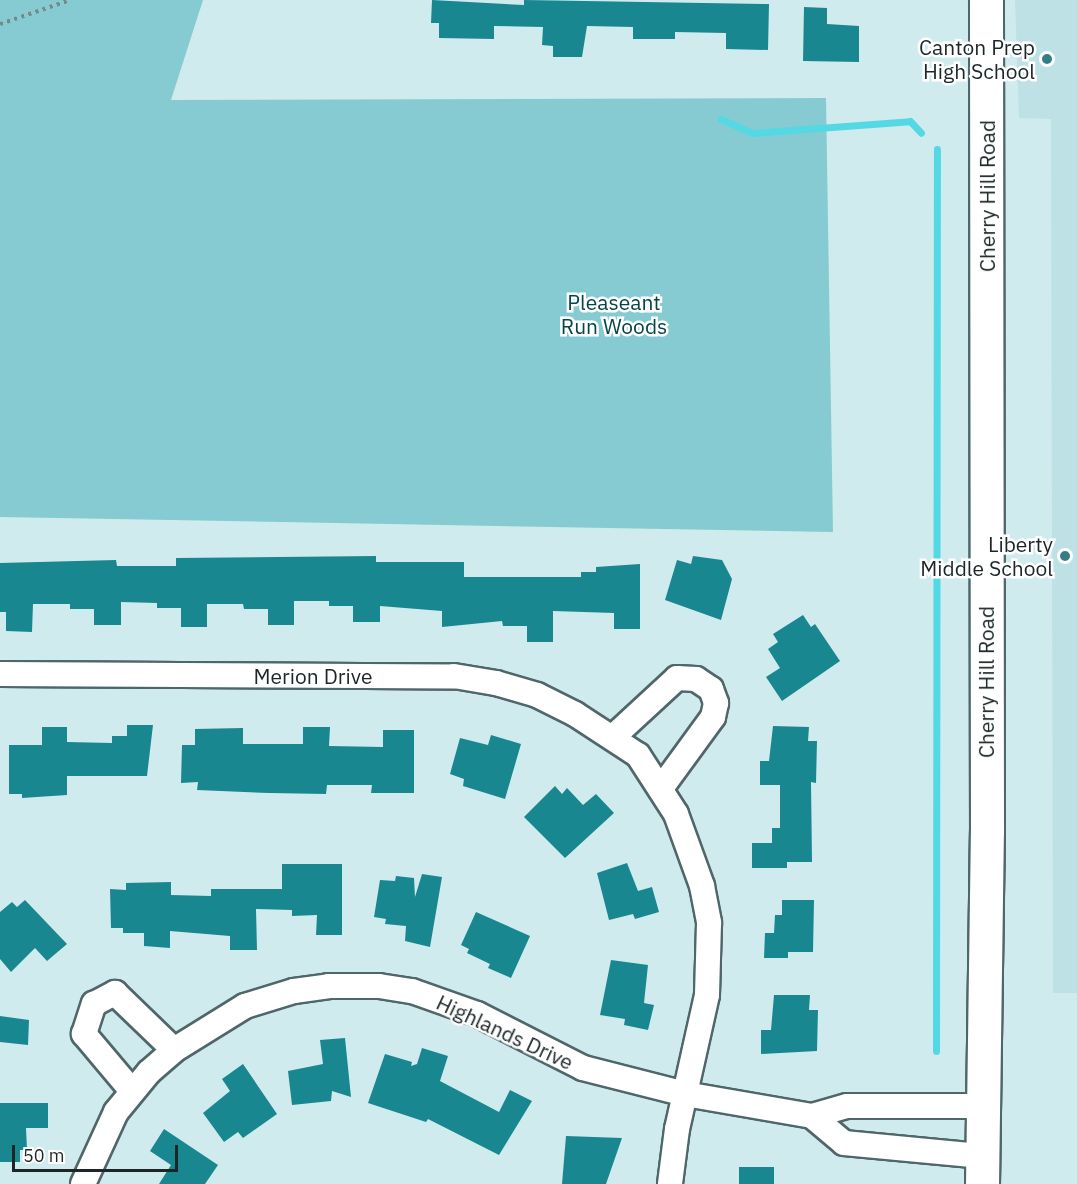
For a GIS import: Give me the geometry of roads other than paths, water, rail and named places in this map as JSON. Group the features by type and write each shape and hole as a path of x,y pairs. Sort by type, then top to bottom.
{"main road":[{"name":"Cherry Hill Road","path":"982,1170 987,831 986,0"}],"street":[{"name":"Merion Drive","path":"0,674 454,676 496,682 537,695 613,736 638,755 662,787 688,844 702,886 709,923 707,995 685,1094 670,1184"},
{"path":"613,736 677,678 696,679 711,689 716,703 713,717 662,787"},
{"name":"Highlands Drive","path":"83,1184 99,1142 132,1091 174,1050 218,1020 270,998 328,986 379,986 453,1004 583,1068 685,1094 812,1116 847,1106 982,1106"},
{"path":"132,1091 84,1034 94,1004 115,993 174,1050"},
{"path":"812,1116 843,1143 982,1170"}],"waterway":[{"path":"721,119 752,133 910,121 921,133"},
{"path":"936,1051 937,149"}],"place":[{"name":"Canton Prep High School","path":"1047,59"},
{"name":"Liberty Middle School","path":"1065,556"}],"park label":[{"name":"Pleaseant Run Woods","path":"614,314"}]}
